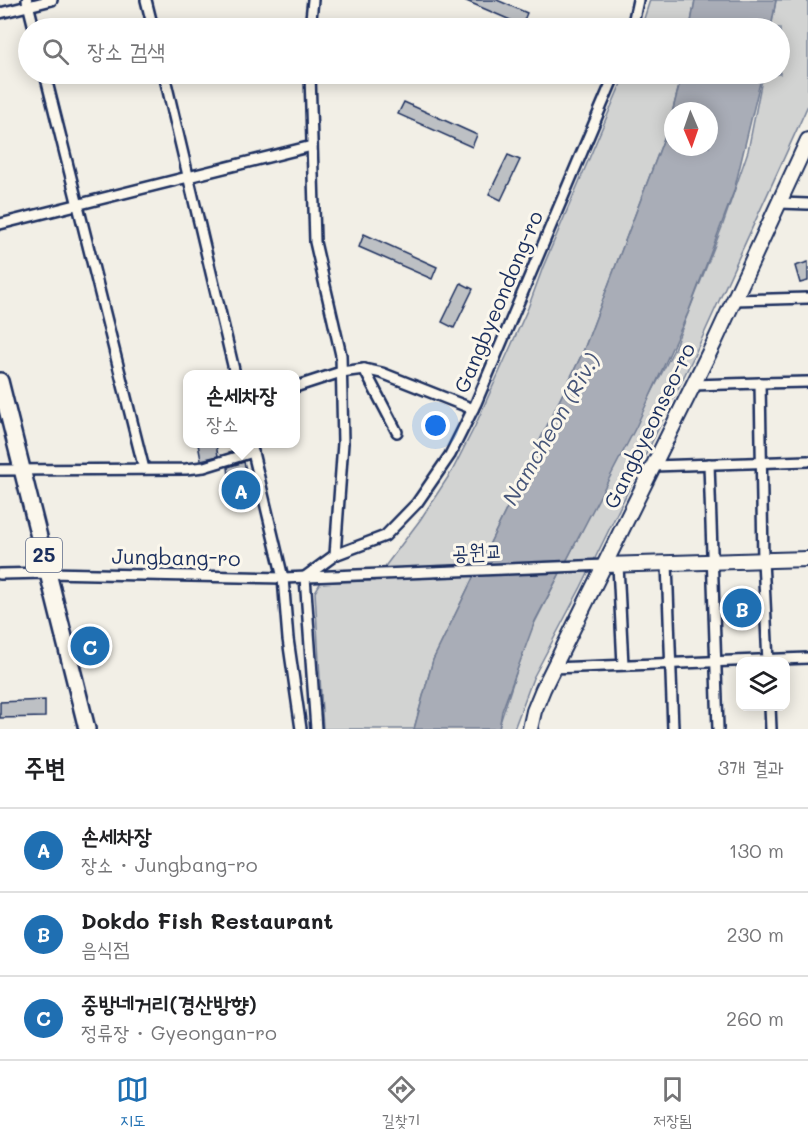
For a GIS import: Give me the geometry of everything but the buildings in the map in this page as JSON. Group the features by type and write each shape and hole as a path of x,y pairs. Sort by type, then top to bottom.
{"main road":[{"name":"25","path":"0,381 87,729"}],"street":[{"path":"0,13 28,3 52,0"},
{"path":"146,0 150,18"},
{"path":"311,18 313,0"},
{"path":"634,18 638,0"},
{"path":"28,3 32,18"},
{"path":"48,84 144,469"},
{"path":"166,84 234,370"},
{"path":"310,84 315,242 339,348 341,372 343,443 335,555"},
{"name":"Gangbyeondong-ro","path":"304,577 335,555 385,536 417,503 450,455 473,409 611,84"},
{"name":"Gangbyeonseo-ro","path":"530,729 534,711 554,668 611,565 653,466 735,300 808,140"},
{"path":"0,224 312,146"},
{"path":"780,203 808,204"},
{"path":"735,300 808,298"},
{"path":"364,369 397,432"},
{"path":"300,385 341,372 364,369 382,373 473,409"},
{"path":"693,385 808,382"},
{"path":"760,384 763,560 768,657"},
{"path":"0,470 186,469 204,467 252,448 283,578 288,639 301,729"},
{"path":"653,466 808,461"},
{"path":"709,464 718,729"},
{"path":"623,665 611,565 808,559"},
{"path":"667,564 673,729"},
{"name":"공원교","path":"351,575 611,565"},
{"name":"Jungbang-ro","path":"0,574 283,578 351,575"},
{"path":"304,577 316,729"},
{"path":"790,659 808,658"},
{"path":"554,668 736,662"},
{"path":"770,711 771,729"}],"shaded area":[{"path":"650,0 695,0 692,18 644,18"},
{"path":"776,0 808,0 808,105 693,358 581,587 533,678 514,729 498,729 528,636 674,349 722,227 748,151 761,84 790,84 790,18 773,18"},
{"path":"621,84 679,84 675,102 664,102 664,138 583,352 433,660 414,729 323,729 315,592 321,582 374,581 420,520 452,471 475,426 528,308 543,267"}],"water":[{"path":"695,0 776,0 773,18 692,18"},
{"name":"Namcheon (Riv.)","path":"679,84 760,84 734,191 688,313 636,427 535,621 502,711 499,729 414,729 433,660 583,352 664,138 664,156 718,156 718,102 675,102"}],"place":[{"name":"손세차장","path":"241,490"},
{"name":"Dokdo Fish Restaurant","path":"742,608"},
{"name":"중방네거리(경산방향)","path":"90,646"}]}
